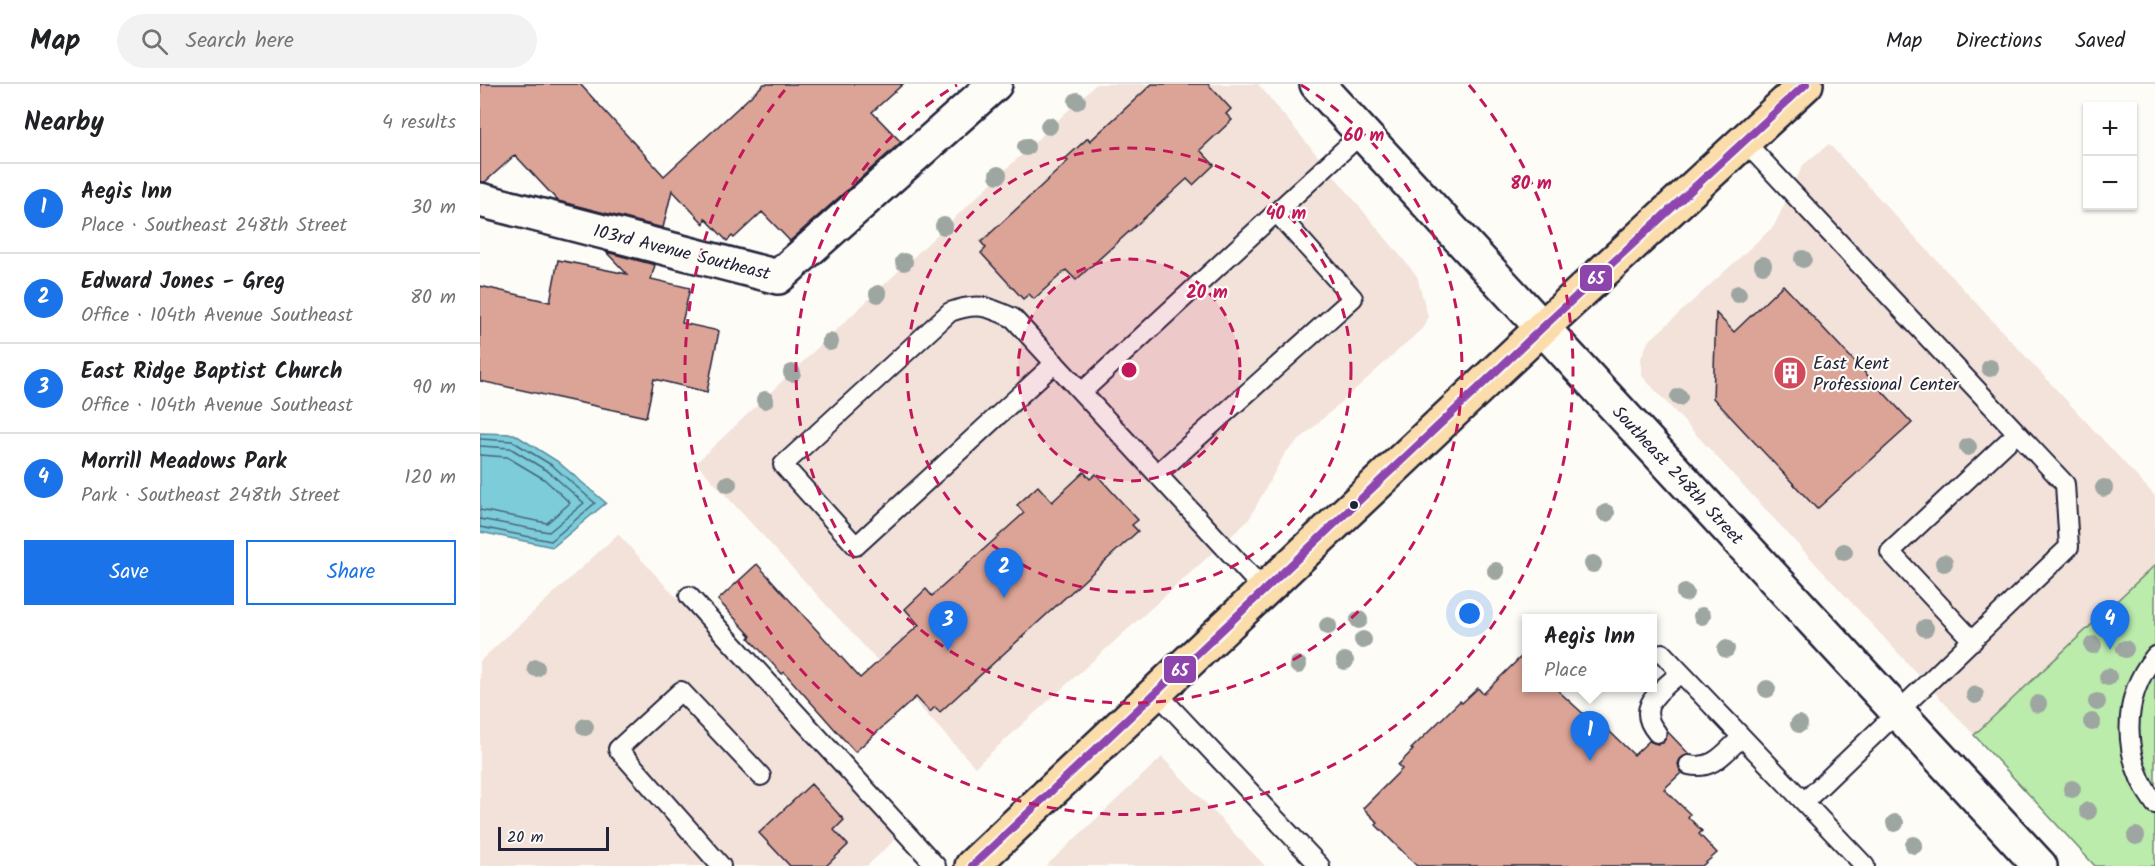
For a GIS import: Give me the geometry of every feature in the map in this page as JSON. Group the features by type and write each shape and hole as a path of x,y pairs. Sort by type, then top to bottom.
{"main road":[{"path":"972,866 1542,328 1806,84"}],"street":[{"name":"103rd Avenue Southeast","path":"480,200 778,277 995,84"},
{"name":"Southeast 248th Street","path":"1317,84 2040,866"}],"lane":[{"path":"1082,392 1362,133"},
{"path":"1743,141 2065,484 2069,547 1804,802"},
{"path":"1157,474 1353,298 1276,212"},
{"path":"1055,363 856,546 783,465 950,312 966,306 986,305 1013,318 1055,363 1082,392 1264,590"},
{"path":"1973,641 1890,552 2017,433"},
{"path":"689,596 936,866"},
{"path":"1662,653 1865,866"},
{"path":"2155,656 2143,670 2132,699 2128,729 2134,765 2155,804"},
{"path":"1657,733 1648,723 1646,714 1652,700 1680,673"},
{"path":"721,866 618,750 681,691 761,776"},
{"path":"1156,692 1320,866"},
{"path":"1689,765 1701,768 1712,764 1742,737"}],"shaded area":[{"path":"1096,84 1258,84 1417,276 1428,317 1425,326 1285,453 1248,521 975,767 696,463"},
{"path":"1829,144 2155,496 2155,565 1974,735 1641,375 1641,358 1648,342 1774,226 1803,165"},
{"path":"618,534 897,838 867,866 480,866 480,661"},
{"path":"1162,757 1265,866 1046,866"}],"green space":[{"path":"2155,565 2155,866 2095,866 1974,735"}],"water":[{"path":"480,433 514,434 557,461 606,503 553,547 480,532"}],"building":[{"path":"480,84 580,84 664,176 764,84 903,84 872,112 901,142 790,241 762,212 734,238 732,236 727,241 705,218 704,224 672,190 663,228 558,201 515,155 485,182 480,182"},
{"path":"1152,84 1208,84 1231,109 1226,114 1232,120 1200,150 1214,165 1193,185 1187,179 1076,280 1066,270 1034,299 1029,294 1023,299 981,253 986,248 981,242 1068,161 1066,158 1088,138 1090,141"},
{"path":"606,252 655,265 651,279 690,288 682,323 719,331 707,392 654,379 646,417 480,381 480,286 550,302 558,260 627,274"},
{"name":"East Kent Professional Center","path":"1783,285 1912,423 1817,509 1713,398 1716,313 1734,332"},
{"path":"1084,472 1090,479 1096,474 1138,520 1132,525 1138,531 940,712 935,707 930,712 916,697 855,752 784,672 782,674 749,638 751,636 718,600 757,564 860,678 919,625 905,609 926,589 932,596 1024,513 1017,505 1038,486 1052,502"},
{"path":"1522,656 1522,692 1559,692 1589,719 1591,717 1606,732 1608,730 1634,755 1649,741 1657,744 1663,743 1668,732 1689,754 1680,759 1678,764 1681,773 1664,789 1690,814 1688,817 1702,831 1699,834 1717,853 1702,866 1417,866 1376,825 1378,823 1363,808 1402,769 1398,765 1413,750 1411,749 1460,701 1462,703 1478,688 1483,694"},
{"path":"811,784 844,820 834,830 848,845 826,866 790,866 759,833"}],"transit line":[{"name":"65","path":"972,866 1542,328 1806,84"}],"place":[{"name":"East Kent Professional Center","path":"1790,373"},
{"name":"Edward Jones - Greg","path":"1004,598"},
{"name":"Morrill Meadows Park","path":"2110,650"},
{"name":"East Ridge Baptist Church","path":"948,651"},
{"name":"Aegis Inn","path":"1590,761"}]}
